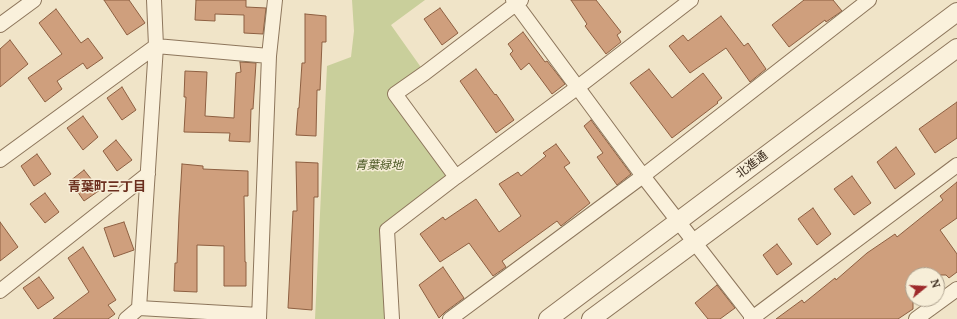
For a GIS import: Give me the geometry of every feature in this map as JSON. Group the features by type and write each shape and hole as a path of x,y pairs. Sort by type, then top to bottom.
{"street":[{"path":"0,25 34,0"},
{"path":"139,308 156,46 154,0"},
{"path":"126,319 139,308 259,317 269,56 275,0"},
{"path":"392,319 387,230 578,87 691,0"},
{"path":"450,319 643,176 869,0"},
{"path":"456,177 395,94 425,73 517,1 643,176 753,318 957,165"},
{"name":"北進通","path":"548,319 957,12"},
{"path":"0,160 156,46 269,56"},
{"path":"591,319 957,48"},
{"path":"0,291 148,174"},
{"path":"916,319 957,289"}],"green space":[{"name":"青葉緑地","path":"352,0 425,0 391,25 425,73 395,94 456,177 387,230 392,319 315,319 327,66 351,57 354,31"}],"building":[{"path":"104,0 129,0 145,23 127,35"},
{"path":"196,0 246,0 246,7 266,8 263,34 244,33 244,15 215,14 215,21 195,20"},
{"path":"571,0 596,0 621,32 617,35 621,42 606,54 585,26 587,24"},
{"path":"804,0 833,0 842,11 826,22 825,20 789,47 772,25"},
{"path":"440,8 458,33 442,45 424,19"},
{"path":"56,9 81,43 88,38 103,58 87,69 83,63 57,81 62,89 45,102 28,78 62,54 39,23"},
{"path":"305,14 326,16 326,42 322,42 320,90 317,90 316,136 296,135 302,63 305,63"},
{"path":"721,16 744,46 748,43 766,69 750,82 726,48 690,73 669,46 683,35 688,41"},
{"path":"523,32 545,62 547,61 565,84 552,94 529,63 521,70 510,54 513,51 508,44"},
{"path":"10,40 28,64 0,87 0,49"},
{"path":"240,62 256,63 253,109 251,109 250,142 229,141 230,133 184,132 186,97 184,97 185,71 207,72 205,116 234,118 236,73 241,72"},
{"path":"476,69 514,120 496,133 460,81"},
{"path":"649,69 672,98 703,73 722,98 717,102 718,103 672,138 630,83"},
{"path":"122,87 136,110 122,120 107,98"},
{"path":"957,102 957,138 935,153 919,129"},
{"path":"83,116 98,137 83,150 67,128"},
{"path":"591,120 631,174 617,185 597,157 603,153 584,126"},
{"path":"116,140 132,160 117,171 103,151"},
{"path":"556,144 570,163 564,167 590,203 561,226 557,221 502,261 506,267 493,276 469,243 440,262 420,234 443,217 445,220 476,199 499,232 521,216 499,184 518,172 521,176 546,156 543,153"},
{"path":"896,147 915,174 895,189 877,162"},
{"path":"37,154 51,174 34,186 21,166"},
{"path":"296,162 318,163 318,197 314,197 312,310 288,308 293,211 297,211"},
{"path":"182,164 203,166 203,169 248,171 248,196 244,196 246,286 224,286 224,246 197,245 197,292 174,291 175,263 177,263"},
{"path":"84,170 100,190 84,201 70,181"},
{"path":"852,176 871,203 854,215 834,189"},
{"path":"957,182 957,218 940,230 957,254 957,272 949,278 945,275 945,267 905,267 905,307 913,307 913,309 898,319 776,319 802,300 804,303 835,278 836,280 867,253 895,234 897,237 943,200 940,196"},
{"path":"45,193 59,212 45,223 30,204"},
{"path":"813,208 831,234 817,245 798,219"},
{"path":"0,222 18,247 0,261"},
{"path":"124,222 134,250 114,257 104,228"},
{"path":"777,244 792,264 777,275 763,255"},
{"path":"83,247 116,300 108,305 115,314 108,319 53,319 89,292 68,258"},
{"path":"443,267 464,298 439,318 419,285"},
{"path":"39,277 54,298 38,309 23,288"},
{"path":"717,285 735,308 720,319 708,319 695,303"}],"district":[{"name":"青葉町三丁目","path":"107,187"}]}
